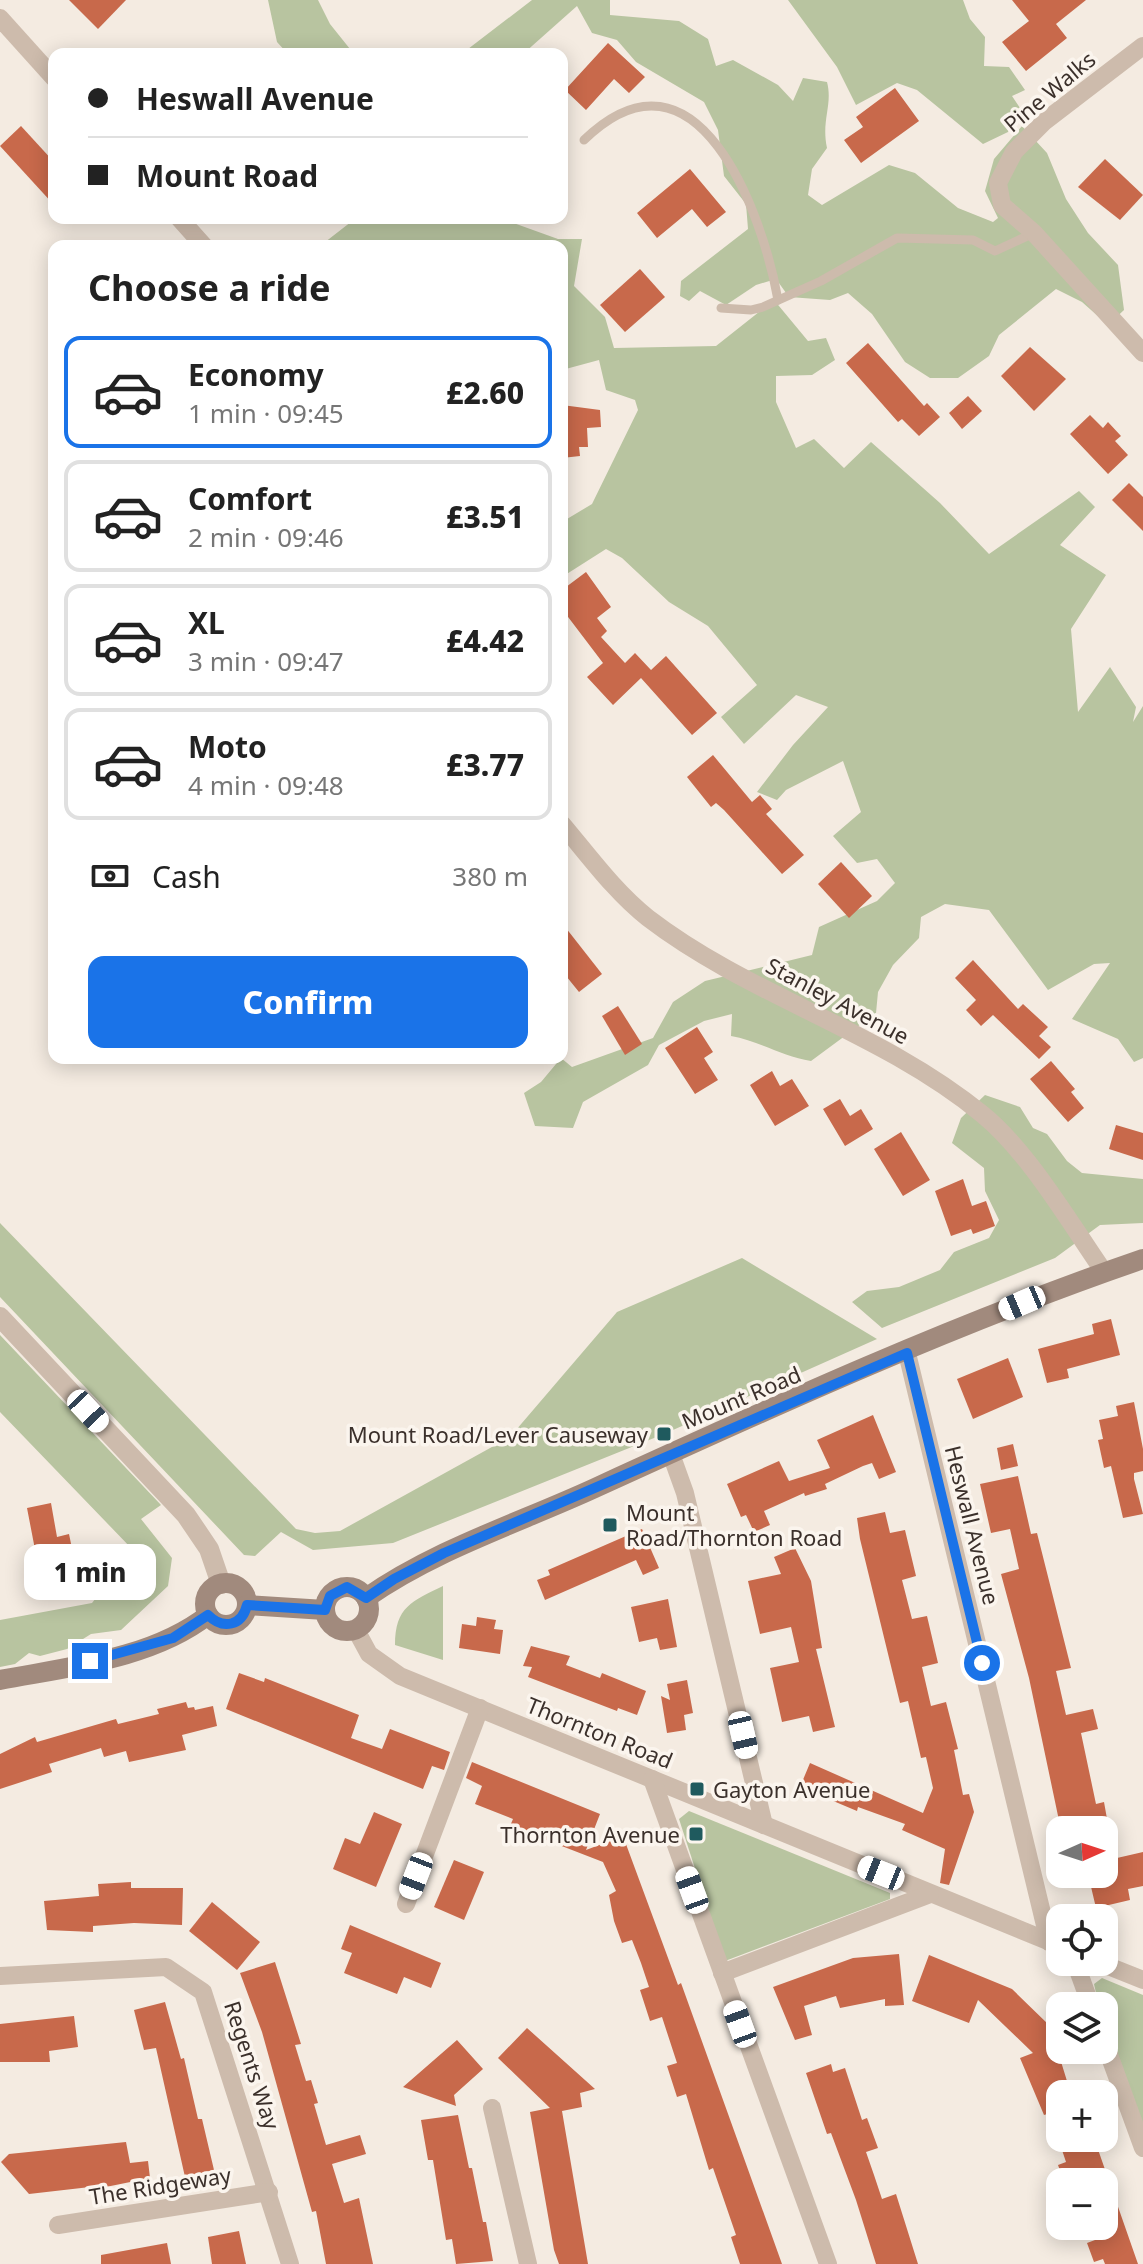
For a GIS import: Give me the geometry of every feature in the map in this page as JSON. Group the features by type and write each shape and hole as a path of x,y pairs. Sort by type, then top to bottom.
{"main road":[{"name":"Mount Road","path":"366,1598 394,1579 444,1553 671,1454 1104,1272 1143,1261"},
{"path":"221,1584 239,1588 247,1605 242,1617 232,1624 218,1624 208,1615 207,1596 221,1584"},
{"path":"341,1588 354,1588 366,1598 367,1620 356,1630 334,1627 325,1610 330,1596 341,1588"},
{"path":"247,1605 325,1610"},
{"path":"0,1680 90,1661 173,1638 208,1615"}],"street":[{"path":"0,18 48,71"},
{"name":"Pine Walks","path":"1034,233 1002,205 998,183 1014,152 1045,121 1143,46"},
{"path":"184,224 199,240"},
{"path":"1034,233 1143,353"},
{"name":"Stanley Avenue","path":"568,831 614,884 659,925 754,984 872,1041 984,1115 1033,1170 1104,1272"},
{"path":"0,1317 186,1515 209,1549 221,1584"},
{"name":"Heswall Avenue","path":"907,1353 1046,1908"},
{"path":"671,1454 685,1493 764,1825"},
{"name":"Thornton Road","path":"356,1630 369,1654 400,1676 1046,1940"},
{"path":"406,1904 480,1708"},
{"path":"652,1779 828,2264"},
{"path":"722,1973 930,1894"},
{"name":"Regents Way","path":"0,1976 166,1967 203,1992 290,2264"},
{"path":"1118,1970 1143,1980"},
{"path":"1112,2064 1143,2148"},
{"path":"492,2108 528,2264"},
{"name":"The Ridgeway","path":"58,2225 269,2192"}],"lane":[{"path":"584,140 618,115 646,108 671,109 695,123 718,146 757,216 769,252 778,300"},
{"path":"721,308 751,310 778,300 821,281 897,238 973,240 995,251 1034,233"}],"green space":[{"path":"268,0 318,0 330,24 349,48 282,48 277,42"},
{"path":"532,0 610,0 610,15 679,21 708,39 716,66 733,60 778,85 793,101 803,78 827,82 827,148 812,169 808,195 822,205 889,165 915,173 958,208 993,222 998,218 985,191 994,159 1022,126 1047,153 1066,199 1088,233 1118,265 1124,310 1108,325 1082,302 1056,289 999,335 989,356 958,378 930,378 905,362 872,314 848,293 830,300 789,297 776,279 756,285 726,305 700,291 689,301 680,296 681,281 748,229 746,204 724,176 718,130 704,102 636,62 617,40 592,33 577,6 530,48 469,48"},
{"path":"788,0 963,0 970,19 985,37 984,66 1009,67 1025,90 1012,96 1020,108 1008,132 983,144 917,90 897,83 856,105 837,67"},
{"path":"348,224 517,224 558,239 582,239 574,286 605,317 614,348 716,346 774,300 808,341 826,338 835,360 812,375 776,376 776,402 796,448 814,439 844,468 871,442 940,503 989,554 1079,491 1095,507 1060,545 1106,575 1071,629 1078,712 1110,667 1136,707 1133,722 1143,706 1143,1058 1134,1062 1118,1039 1072,1019 1110,963 1094,964 1048,990 989,910 945,904 921,917 919,938 893,965 878,992 876,1013 811,1061 731,1036 732,1014 704,1021 659,1045 648,1065 583,1102 573,1128 535,1126 524,1093 541,1082 556,1064 568,1064 572,1067 653,1038 673,1002 705,981 812,955 819,927 877,901 895,883 877,859 857,863 833,836 861,812 843,761 786,790 777,800 757,792 793,745 828,707 796,695 744,744 721,717 757,685 708,626 669,602 622,558 606,549 568,573 568,518 592,504 638,410 635,400 606,390 599,360 568,368 568,240 328,240"},
{"path":"985,1095 1020,1107 1033,1128 1047,1134 1067,1161 1082,1173 1143,1179 1143,1223 1100,1225 1055,1258 882,1328 852,1302 867,1291 899,1287 940,1270 954,1252 989,1238 999,1220 985,1191 984,1168 952,1143 961,1118"},
{"path":"0,1223 296,1529 315,1533 340,1531 510,1437 617,1312 742,1258 877,1339 664,1434 393,1543 313,1550 281,1532 255,1556 244,1555 0,1297"},
{"path":"0,1335 161,1505 141,1519 172,1558 168,1586 121,1630 91,1634 67,1649 40,1656 29,1653 15,1664 0,1667 0,1620 92,1603 133,1550 0,1412"},
{"path":"443,1586 443,1660 395,1645 398,1622 407,1607"},
{"path":"689,1811 890,1893 890,1899 725,1961 679,1819"},
{"path":"1102,1978 1143,1995 1143,2126 1118,2059 1118,1992 1096,1992 1094,1984"}],"building":[{"path":"69,0 126,0 98,29"},
{"path":"1012,0 1086,0 1056,24 1067,38 1026,71 1002,42 1029,21"},
{"path":"608,43 645,77 629,93 614,79 586,110 568,93 568,87"},
{"path":"895,88 919,121 861,163 844,140 863,127 856,117"},
{"path":"21,126 48,155 48,198 0,146"},
{"path":"1105,159 1143,195 1120,220 1078,187"},
{"path":"690,169 726,212 707,227 692,209 657,238 637,213"},
{"path":"640,269 665,297 625,332 600,305"},
{"path":"868,343 924,406 927,403 940,417 919,436 902,419 898,422 846,363"},
{"path":"1030,347 1066,379 1034,411 1001,376"},
{"path":"968,396 982,411 962,429 949,413"},
{"path":"568,406 600,410 601,427 587,428 588,447 579,447 580,456 568,457"},
{"path":"1090,415 1103,428 1108,422 1121,436 1115,441 1128,455 1108,474 1070,434"},
{"path":"1129,483 1143,497 1143,531 1112,500"},
{"path":"586,572 611,607 597,618 607,631 601,637 625,663 635,653 651,670 666,656 717,713 692,735 641,678 613,705 587,677 603,663 568,617 568,586"},
{"path":"713,755 752,802 760,795 772,809 766,814 804,855 782,874 724,810 716,803 711,807 687,777"},
{"path":"841,862 872,896 849,918 818,884"},
{"path":"568,931 602,974 579,992 568,978"},
{"path":"973,960 1018,1009 1023,1004 1048,1027 1039,1036 1051,1047 1039,1059 993,1015 981,1026 966,1010 976,1000 955,978"},
{"path":"618,1006 642,1044 625,1055 602,1016"},
{"path":"697,1027 713,1052 704,1058 718,1080 695,1094 665,1048"},
{"path":"1051,1061 1075,1089 1071,1092 1084,1108 1068,1122 1030,1079"},
{"path":"772,1071 780,1086 792,1079 809,1106 775,1126 750,1085"},
{"path":"840,1099 850,1116 861,1109 873,1129 845,1146 823,1109"},
{"path":"1116,1125 1143,1133 1143,1160 1109,1149"},
{"path":"901,1132 930,1180 903,1196 874,1149"},
{"path":"963,1179 972,1206 986,1201 995,1226 973,1234 971,1229 951,1236 935,1191"},
{"path":"1111,1319 1120,1355 1067,1369 1069,1378 1047,1383 1038,1349 1094,1334 1092,1324"},
{"path":"1008,1358 1023,1397 973,1419 957,1379"},
{"path":"1134,1402 1143,1449 1143,1471 1134,1473 1134,1479 1143,1514 1123,1518 1111,1466 1104,1468 1098,1440 1103,1439 1099,1420 1118,1416 1116,1406"},
{"path":"873,1415 896,1472 879,1479 872,1463 863,1466 825,1484 827,1489 805,1496 804,1493 764,1511 770,1525 754,1532 746,1515 741,1517 727,1484 779,1461 789,1481 830,1468 817,1440"},
{"path":"1013,1444 1018,1466 1001,1470 997,1448"},
{"path":"1018,1476 1031,1534 1037,1533 1071,1668 1056,1671 1066,1715 1093,1709 1098,1729 1081,1733 1096,1804 1104,1802 1106,1816 1058,1816 1029,1678 1001,1574 1019,1569 1010,1529 991,1533 980,1484"},
{"path":"51,1503 57,1537 69,1534 74,1558 38,1565 27,1508"},
{"path":"885,1512 890,1533 905,1530 916,1576 902,1580 912,1619 927,1616 938,1663 922,1667 931,1706 946,1702 958,1749 954,1750 963,1795 969,1794 974,1812 949,1885 940,1883 945,1849 902,1830 905,1824 858,1807 857,1811 800,1787 810,1763 923,1813 933,1788 926,1757 921,1758 908,1701 900,1703 860,1539 857,1518"},
{"path":"642,1529 659,1568 643,1575 636,1560 545,1600 537,1580 550,1575 548,1570"},
{"path":"795,1548 811,1581 822,1648 816,1649 835,1727 813,1732 809,1716 782,1722 770,1668 799,1662 791,1627 760,1634 748,1581 781,1574 774,1557"},
{"path":"668,1599 677,1647 660,1650 657,1638 639,1642 631,1607"},
{"path":"477,1617 496,1620 494,1629 503,1630 500,1654 459,1648 462,1624 476,1626"},
{"path":"531,1646 570,1656 566,1665 600,1678 602,1673 646,1691 637,1715 618,1708 617,1711 528,1677 532,1667 523,1666"},
{"path":"239,1673 264,1682 265,1678 359,1715 351,1738 382,1749 390,1729 450,1752 444,1770 432,1766 423,1789 226,1709"},
{"path":"687,1680 693,1713 684,1715 686,1730 667,1733 661,1696 670,1700 667,1684"},
{"path":"186,1702 188,1708 194,1707 195,1710 213,1706 217,1726 182,1735 186,1750 129,1762 126,1751 104,1757 101,1748 49,1764 52,1772 0,1789 0,1754 35,1737 37,1742 116,1719 118,1724 159,1714 157,1709"},
{"path":"472,1762 600,1814 586,1850 623,1836 678,1985 681,1983 782,2264 740,2264 731,2237 736,2235 713,2168 709,2170 686,2094 677,2097 667,2066 677,2063 662,2017 650,2021 640,1990 649,1987 641,1963 632,1940 622,1943 614,1921 609,1895 616,1891 603,1862 510,1826 513,1819 475,1804 482,1786 466,1778"},
{"path":"374,1812 402,1824 376,1887 333,1869 345,1838 360,1844"},
{"path":"1143,1852 1143,1886 1128,1889 1130,1900 1095,1904 1091,1888 1118,1888 1118,1858"},
{"path":"454,1860 484,1872 464,1920 434,1907"},
{"path":"131,1882 131,1888 183,1888 182,1925 134,1923 93,1926 93,1932 47,1930 44,1901 99,1896 98,1884"},
{"path":"212,1902 260,1942 237,1970 189,1931"},
{"path":"350,1925 441,1963 431,1988 404,1977 397,1994 344,1973 352,1953 341,1949"},
{"path":"899,1954 904,2005 885,2006 885,1999 840,2008 836,1996 804,2006 812,2035 795,2040 773,1987 853,1958"},
{"path":"929,1955 1012,1989 1046,2022 1046,2064 1062,2064 1067,2080 1046,2080 1046,2114 1020,2058 1033,2053 978,2000 969,2023 912,2001"},
{"path":"275,1962 301,2044 295,2045 306,2081 311,2080 318,2103 314,2104 326,2145 360,2135 366,2154 332,2164 344,2203 359,2198 373,2264 326,2264 316,2211 312,2212 262,2032 240,1973"},
{"path":"165,2002 181,2059 184,2058 198,2119 202,2119 214,2170 185,2177 156,2048 144,2050 134,2010"},
{"path":"74,2016 78,2047 49,2051 50,2062 0,2062 0,2024"},
{"path":"527,2028 595,2089 580,2093 582,2107 562,2111 588,2264 559,2264 554,2250 530,2112 550,2108 498,2058"},
{"path":"457,2040 483,2069 454,2095 456,2106 403,2087"},
{"path":"831,2064 833,2072 845,2068 862,2120 867,2118 878,2148 866,2152 882,2199 896,2194 918,2264 876,2264 856,2200 831,2133 827,2134 806,2073"},
{"path":"458,2115 493,2261 456,2264 452,2239 446,2240 433,2160 428,2160 421,2120"},
{"path":"126,2142 130,2163 148,2161 150,2178 91,2190 90,2187 29,2194 1,2162 9,2154"},
{"path":"1063,2152 1099,2152 1104,2168 1059,2168 1058,2165 1066,2162"},
{"path":"1118,2207 1138,2264 1105,2264 1103,2259 1094,2262 1087,2243 1118,2240"},
{"path":"239,2231 246,2264 212,2264 208,2237"},
{"path":"167,2243 171,2264 101,2264 101,2255"}],"place":[{"name":"Mount Road/Lever Causeway","path":"664,1434"},
{"name":"Mount Road/Thornton Road","path":"610,1525"},
{"name":"Gayton Avenue","path":"697,1789"},
{"name":"Thornton Avenue","path":"696,1834"}],"route":[{"path":"90,1661 173,1638 208,1615 218,1624 232,1624 242,1617 247,1605 325,1610 330,1596 347,1587 354,1588 366,1598 394,1579 444,1553 907,1353 982,1663"}]}
